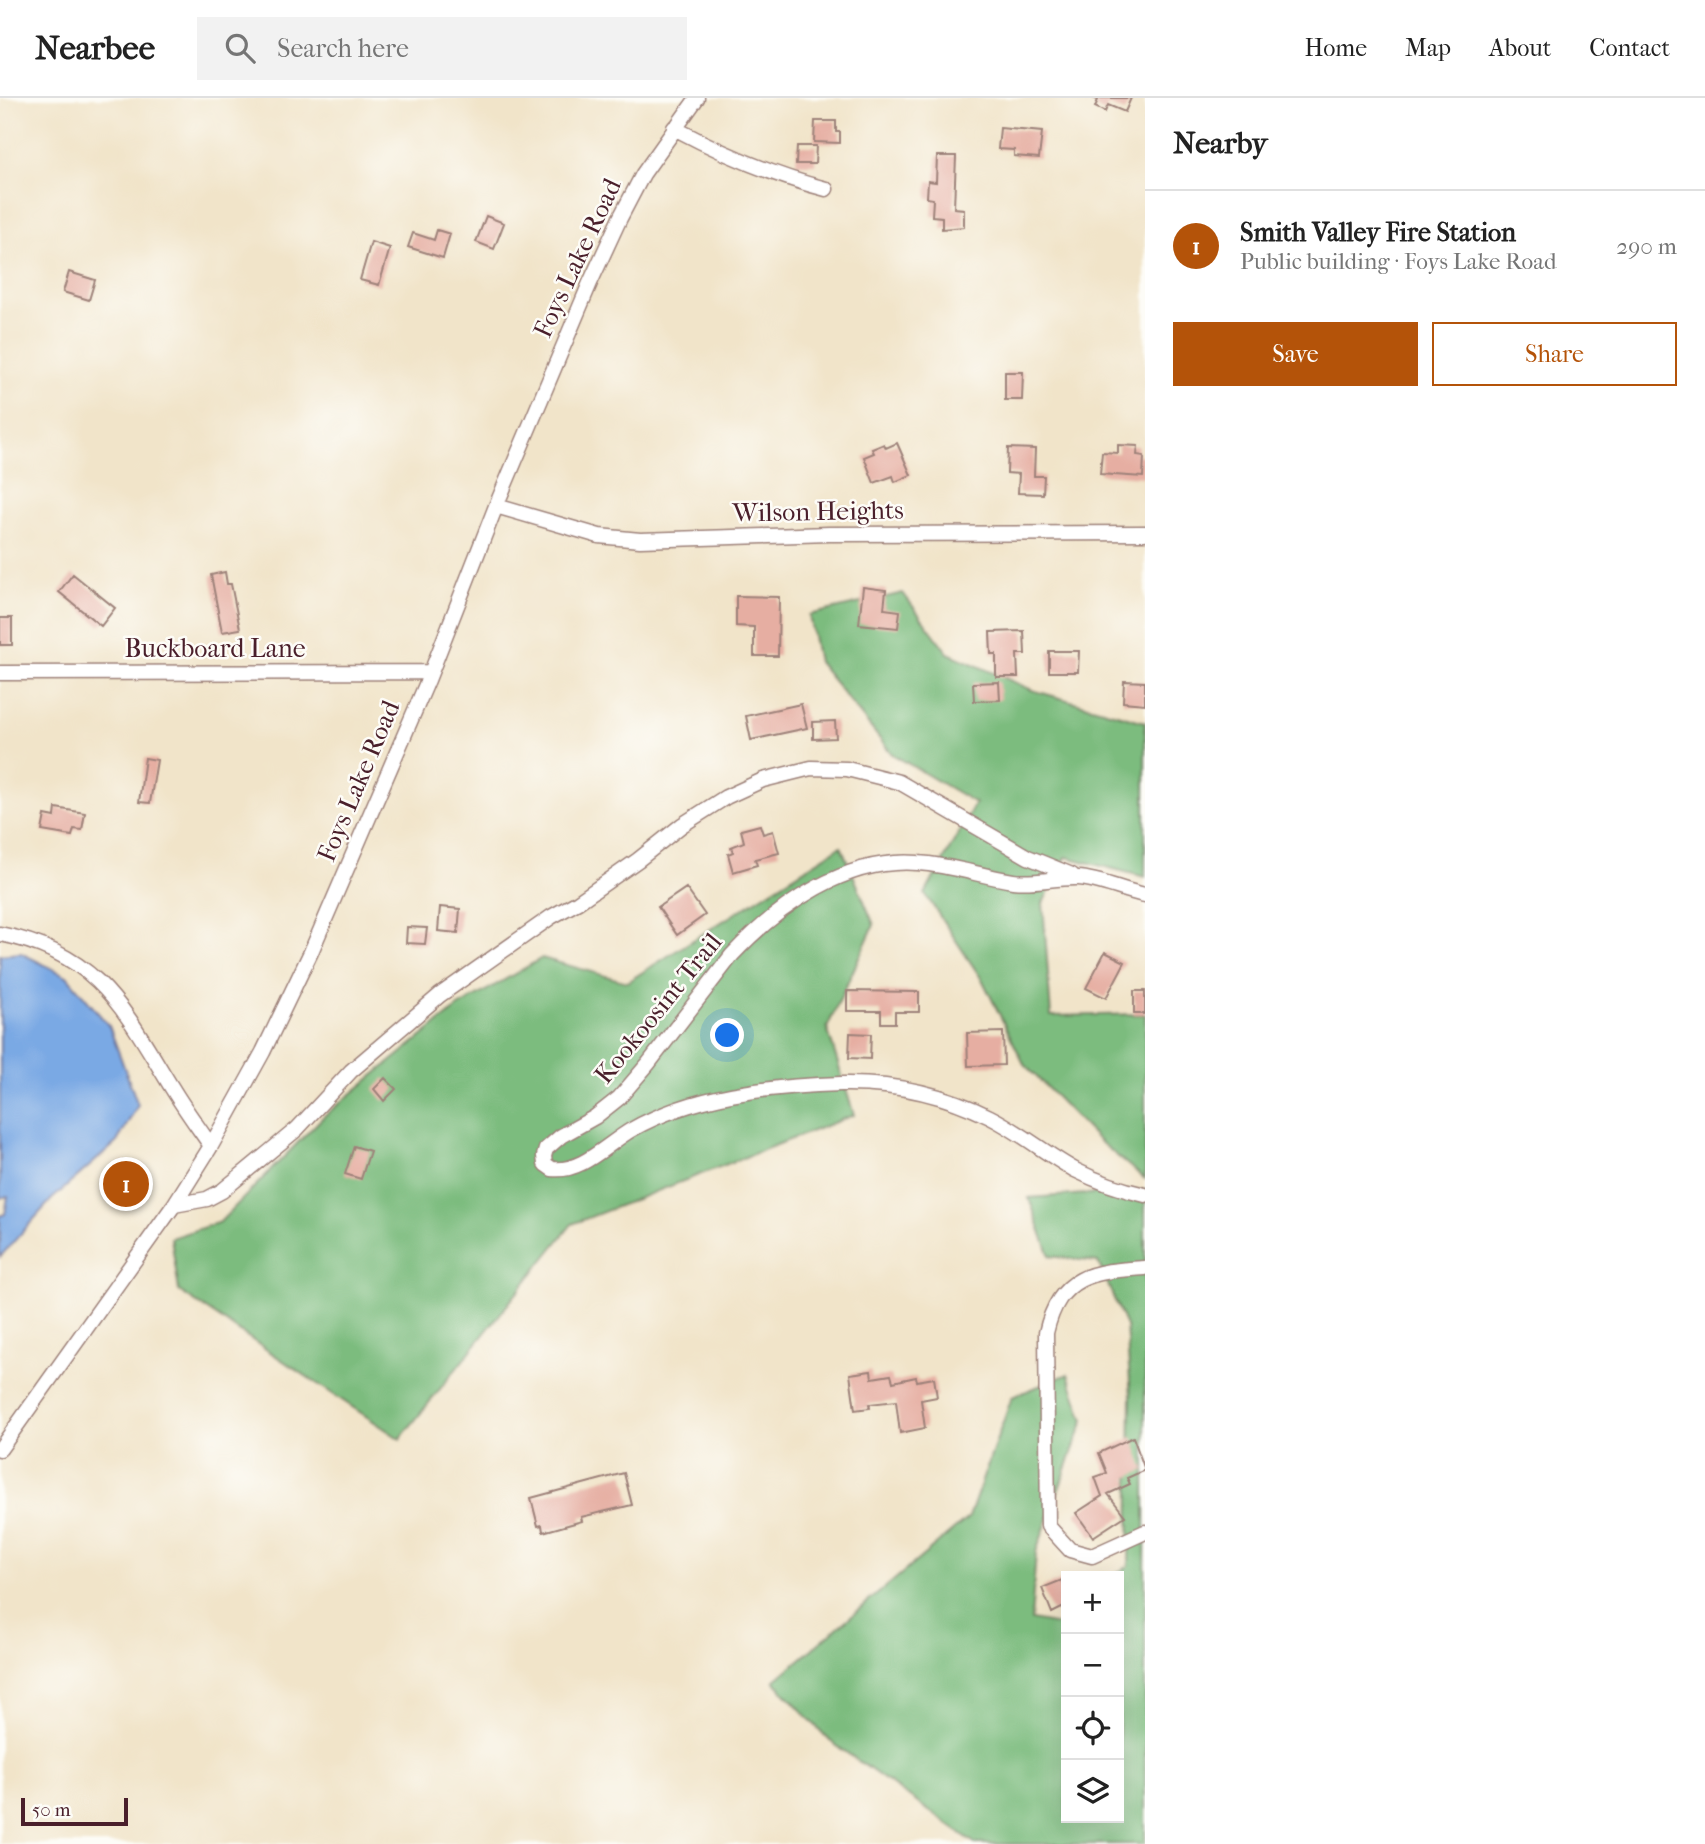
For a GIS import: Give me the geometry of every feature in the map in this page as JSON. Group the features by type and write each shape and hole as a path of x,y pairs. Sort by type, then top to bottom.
{"street":[{"name":"Foys Lake Road","path":"0,1449 174,1205 211,1146 288,1003 431,672 496,506 620,218 643,174 697,98"},
{"path":"674,128 737,160 786,179 825,189"},
{"name":"Wilson Heights","path":"496,506 598,536 640,540 829,534 1145,533"},
{"name":"Buckboard Lane","path":"0,673 431,672"},
{"name":"Kookoosint Trail","path":"174,1205 207,1199 222,1191 297,1129 351,1071 440,995 638,860 682,825 737,790 763,780 794,771 828,768 847,769 890,780 1028,857 1080,878 1145,895"},
{"name":"Kookoosint Trail","path":"1080,878 1025,882 954,867 893,863 868,867 818,888 794,901 750,935 629,1087 596,1117 552,1142 546,1149 545,1164 552,1169 571,1168 639,1126 674,1110 740,1094 843,1084 922,1092 964,1105 992,1118 1076,1170 1126,1191 1145,1195"},
{"path":"0,934 34,943 74,961 108,989 134,1024 174,1092 211,1146"},
{"path":"1145,1268 1105,1270 1083,1278 1065,1292 1051,1311 1046,1334 1048,1526 1070,1550 1092,1556 1145,1532"}],"green space":[{"path":"903,593 948,653 1032,690 1145,722 1145,877 1066,857 1043,903 1051,1016 1145,1014 1145,1179 1099,1141 1024,1064 983,981 925,894 975,803 892,754 818,662 809,615"},
{"path":"841,846 874,925 827,1028 854,1115 572,1224 400,1439 179,1291 171,1238 220,1222 324,1116 458,1007 542,958 627,982"},
{"path":"1145,1190 1145,1844 976,1844 830,1741 774,1681 969,1517 1012,1397 1068,1374 1084,1420 1036,1552 1031,1620 1059,1625 1061,1622 1061,1823 1124,1823 1124,1571 1120,1571 1129,1566 1131,1396 1126,1326 1098,1262 1050,1256 1029,1198"}],"water":[{"path":"21,953 67,976 109,1026 138,1105 117,1142 52,1199 0,1257 0,1216 5,1214 8,1196 0,1198 0,955"}],"building":[{"path":"1093,98 1131,98 1125,112 1108,105 1105,112 1095,107 1098,100"},
{"path":"815,121 836,121 840,143 814,142"},
{"path":"1000,128 1042,132 1039,158 1014,156 1014,150 998,149"},
{"path":"797,146 816,146 815,164 796,164"},
{"path":"937,156 956,156 954,208 964,209 964,227 942,229 942,217 932,216 933,199 927,198 928,181 936,182"},
{"path":"486,216 504,223 494,249 476,242"},
{"path":"437,230 450,234 443,258 408,247 413,233 434,240"},
{"path":"371,242 390,248 379,285 360,280"},
{"path":"69,272 95,280 89,300 63,292"},
{"path":"1005,372 1023,372 1022,400 1005,400"},
{"path":"897,443 911,475 895,482 893,476 874,483 864,457 874,453 872,449 884,444 886,448"},
{"path":"1118,445 1138,446 1137,455 1144,456 1143,477 1100,474 1102,452 1118,453"},
{"path":"1008,448 1035,449 1034,476 1044,476 1043,494 1018,493 1019,474 1007,473"},
{"path":"225,572 227,584 231,584 240,629 222,632 211,575"},
{"path":"73,574 115,608 101,626 59,592"},
{"path":"863,587 886,590 884,609 900,611 898,628 859,624"},
{"path":"736,596 779,597 778,656 754,656 754,627 736,626"},
{"path":"0,618 12,618 12,645 0,645"},
{"path":"1024,631 1025,654 1017,654 1018,677 996,677 996,654 991,654 990,632"},
{"path":"1049,651 1079,651 1078,672 1049,672"},
{"path":"1124,681 1145,682 1145,704 1123,702"},
{"path":"999,682 1000,700 974,701 973,683"},
{"path":"801,704 807,728 751,740 746,716"},
{"path":"835,721 836,738 813,739 813,722"},
{"path":"145,758 157,760 150,803 139,802"},
{"path":"56,808 85,813 82,830 74,829 72,836 42,831 45,815 55,817"},
{"path":"760,825 763,834 773,831 779,853 755,859 757,865 733,872 728,854 733,852 731,847 744,842 741,830"},
{"path":"686,888 705,915 677,935 658,907"},
{"path":"440,907 460,909 458,933 438,931"},
{"path":"407,927 427,928 425,944 406,943"},
{"path":"1105,952 1125,962 1106,998 1086,988"},
{"path":"847,991 919,992 919,1012 895,1012 895,1023 881,1023 881,1011 847,1011"},
{"path":"1134,991 1145,991 1145,1014 1134,1014"},
{"path":"1003,1032 1004,1065 968,1066 967,1033"},
{"path":"850,1033 871,1034 870,1059 849,1058"},
{"path":"385,1078 396,1089 384,1101 374,1089"},
{"path":"354,1146 370,1151 361,1179 345,1174"},
{"path":"123,1161 142,1174 125,1199 106,1187"},
{"path":"871,1371 872,1378 891,1375 893,1382 916,1377 917,1381 934,1378 937,1397 921,1400 925,1428 900,1433 896,1401 869,1404 870,1408 855,1410 850,1374"},
{"path":"1133,1437 1145,1470 1127,1478 1130,1484 1108,1494 1125,1516 1093,1537 1076,1513 1102,1496 1095,1477 1107,1473 1099,1453"},
{"path":"624,1473 632,1505 581,1517 582,1521 543,1532 542,1525 538,1526 531,1498"},
{"path":"1061,1580 1061,1608 1052,1613 1042,1588"}],"place":[{"name":"Smith Valley Fire Station","path":"126,1184"}]}
